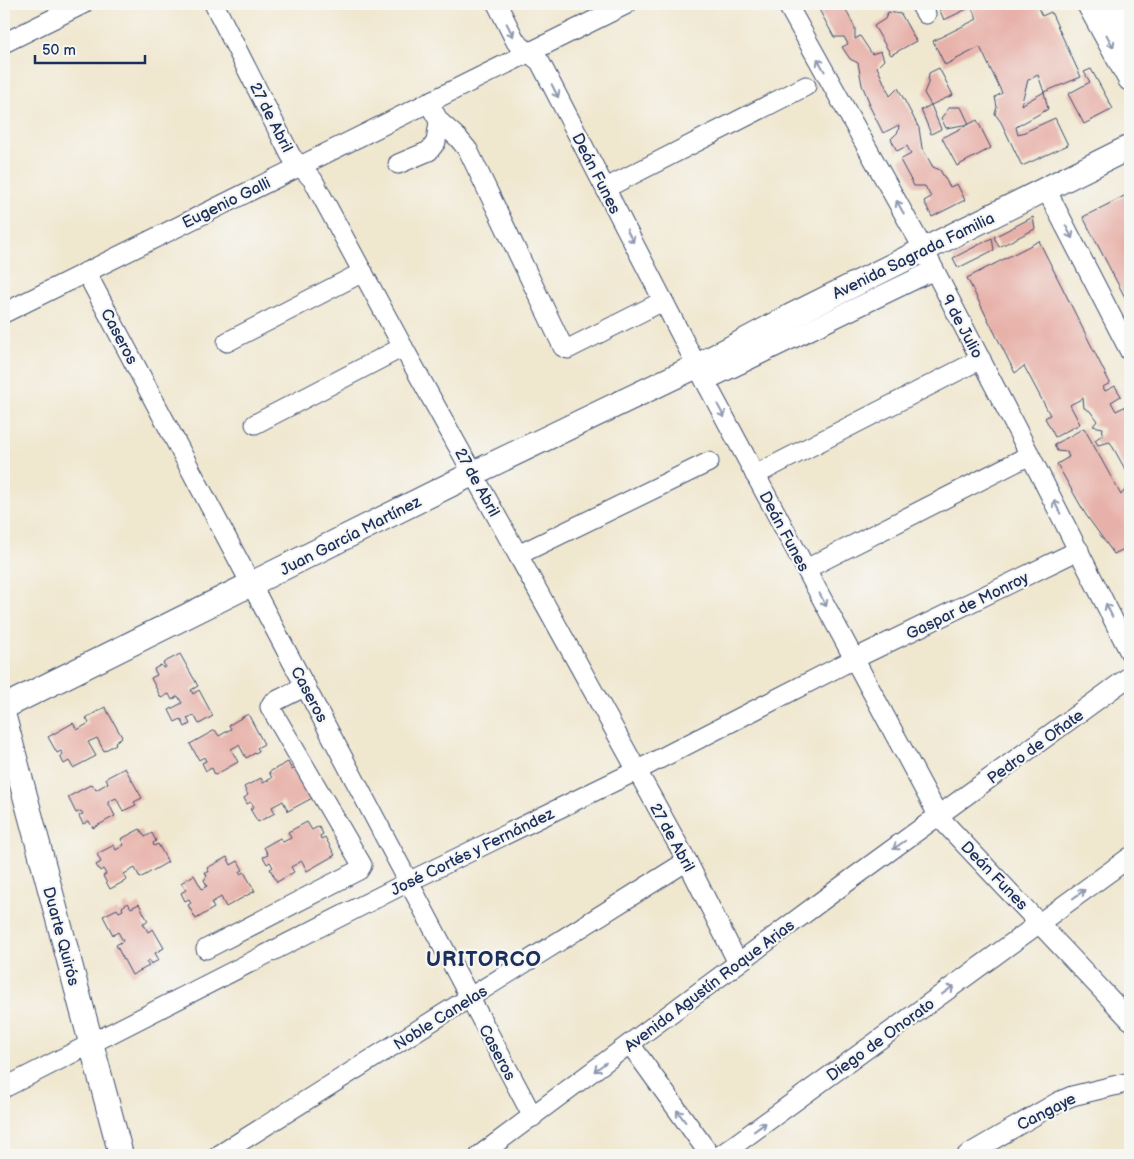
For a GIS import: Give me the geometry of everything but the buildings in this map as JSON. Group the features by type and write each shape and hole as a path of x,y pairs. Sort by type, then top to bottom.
{"main road":[{"path":"1089,4 1130,79"},
{"path":"1113,4 1130,36"},
{"name":"Avenida Sagrada Familia","path":"701,374 789,317 929,260 1046,189 1130,147"},
{"name":"Juan García Martínez","path":"4,707 474,473 701,374"},
{"name":"Duarte Quirós","path":"4,717 121,1155"}],"street":[{"path":"4,43 83,4"},
{"name":"27 de Abril","path":"214,4 291,156 313,180 403,347 687,861 738,963"},
{"name":"Deán Funes","path":"497,4 516,42 540,62 701,374 939,817 1130,1020"},
{"name":"Eugenio Galli","path":"4,313 626,4"},
{"name":"9 de Julio","path":"787,4 929,260 1030,454 1130,653"},
{"path":"606,188 806,86"},
{"path":"428,102 439,121 468,150 563,347 568,348 663,301"},
{"path":"398,164 429,151 436,142 439,121"},
{"path":"1046,189 1130,352"},
{"name":"Caseros","path":"86,272 533,1117"},
{"path":"227,342 363,272"},
{"path":"255,424 403,347"},
{"path":"755,475 981,360"},
{"path":"806,569 1030,454"},
{"path":"518,555 709,462"},
{"name":"Gaspar de Monroy","path":"854,659 1079,550"},
{"name":"José Cortés y Fernández","path":"4,1088 408,882 636,771 854,659"},
{"name":"Pedro de Oñate","path":"939,817 1130,676"},
{"path":"206,948 359,870 362,865 270,707 272,703 306,686"},
{"name":"Avenida Agustín Roque Arias","path":"480,1155 835,891 939,817"},
{"name":"Diego de Onorato","path":"721,1155 1130,857"},
{"name":"Noble Canelas","path":"219,1155 687,861"},
{"path":"630,1044 710,1155"},
{"name":"Cangaye","path":"968,1155 1058,1102 1072,1096 1130,1082"}],"district":[{"name":"URITORCO","path":"484,959"}]}
